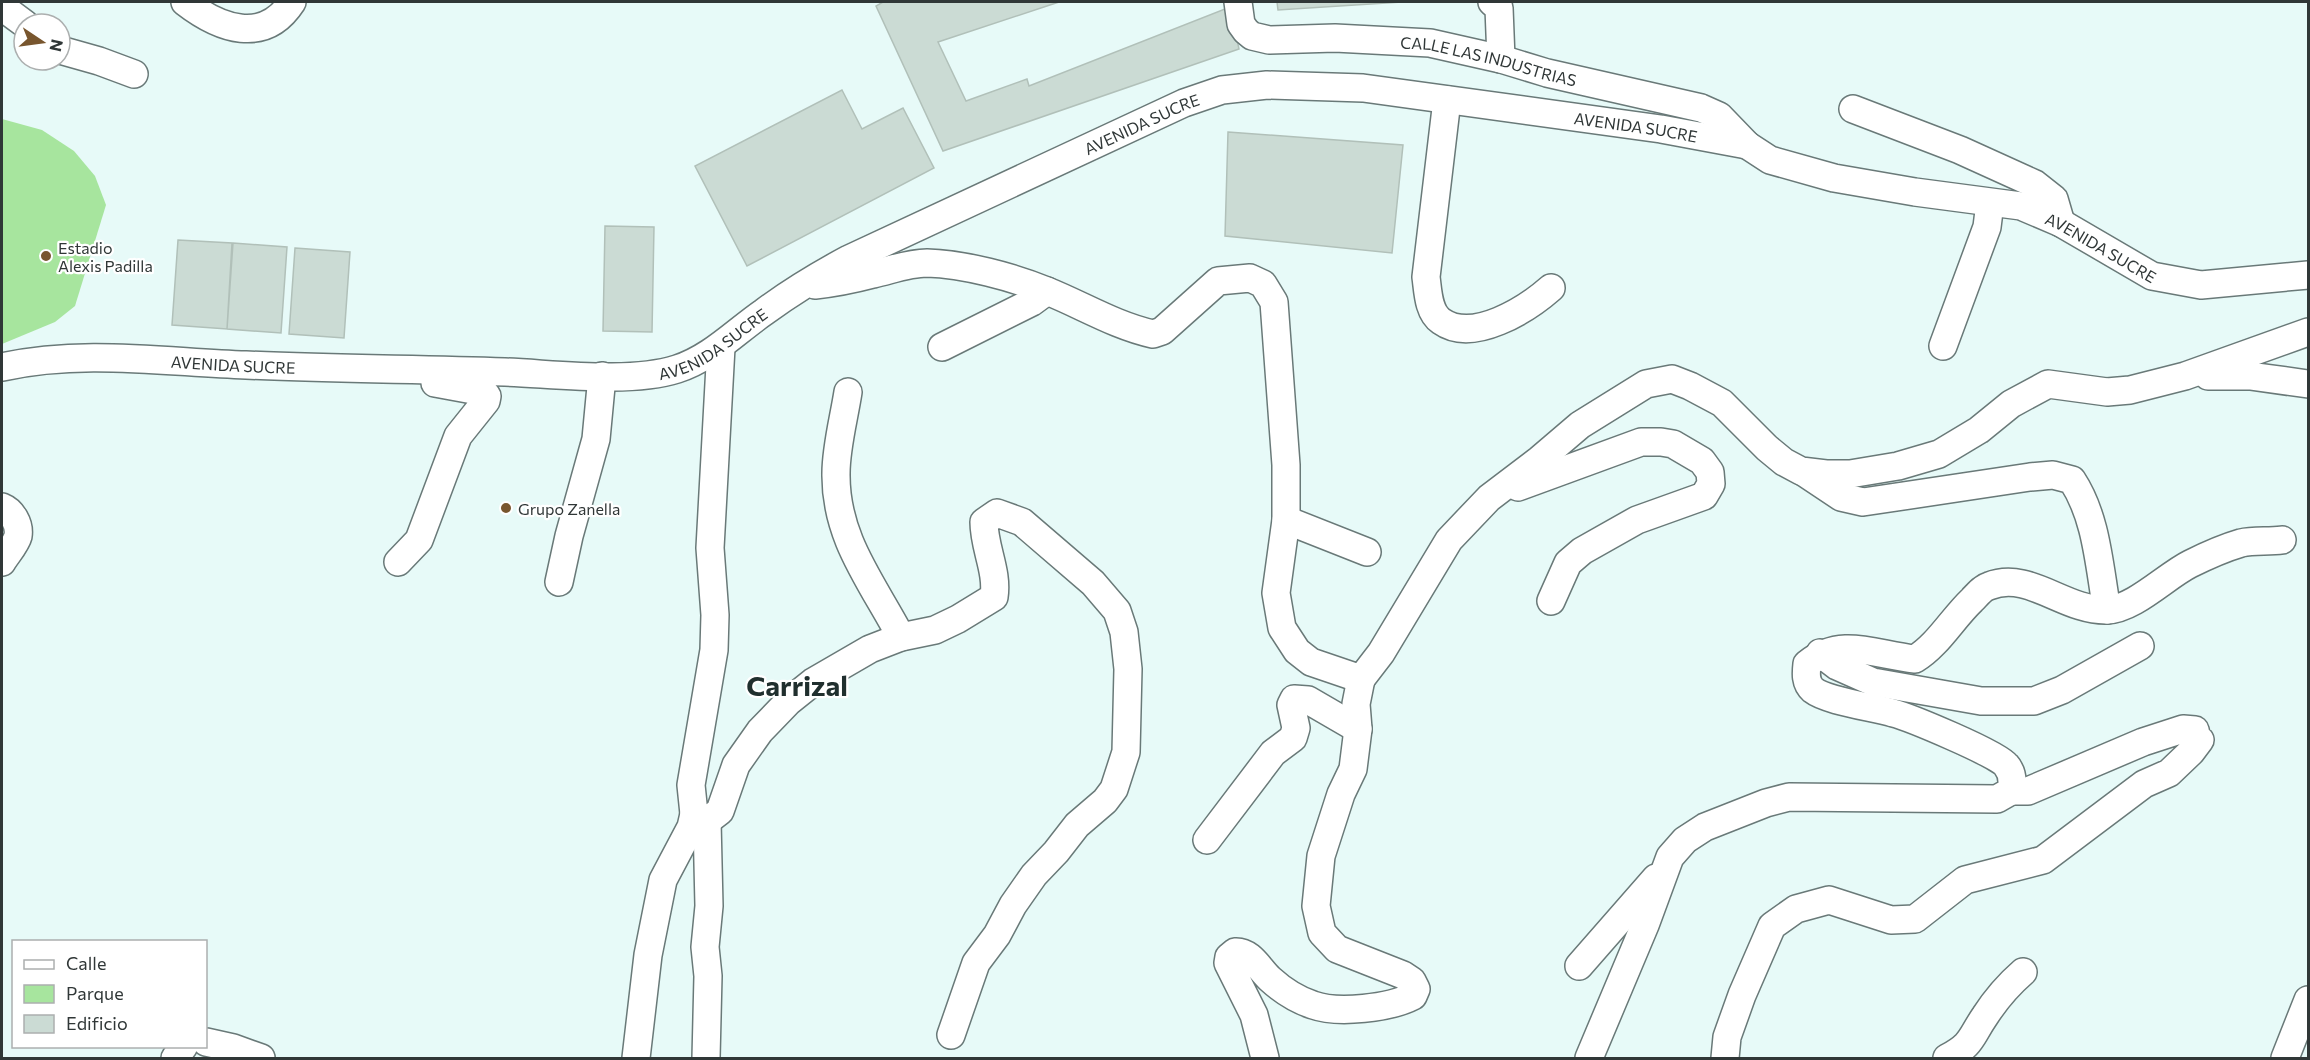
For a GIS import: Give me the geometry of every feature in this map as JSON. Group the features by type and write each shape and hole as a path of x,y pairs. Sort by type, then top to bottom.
{"street":[{"path":"186,2 215,21 247,30 270,25 284,14 292,2"},
{"name":"CALLE LAS INDUSTRIAS","path":"1238,2 1241,24 1252,36 1269,40 1335,38 1430,43 1501,59 1547,73 1701,108 1719,116 1747,145"},
{"path":"1492,2 1498,8 1501,59"},
{"path":"72,53 134,74"},
{"name":"AVENIDA SUCRE","path":"2,367 45,359 77,357 248,366 418,369 602,376 643,375 677,369 721,347 760,314 800,286 849,260 1184,103 1221,90 1267,85 1363,88 1661,129 1747,145 1770,160 1834,178 2021,206 2061,222 2152,276 2201,285 2308,275"},
{"path":"1447,100 1427,268 1431,306 1440,321 1461,330 1488,326 1531,305 1551,288"},
{"path":"1853,109 1960,150 2035,184 2054,199 2061,222"},
{"path":"1943,346 1987,227 1990,203"},
{"path":"800,286 828,284 897,267 927,263 998,274 1047,291 1096,314 1153,334 1162,331 1218,281 1250,278 1263,285 1274,302 1286,465 1286,520 1276,593 1282,628 1297,651 1311,662 1361,679"},
{"path":"942,347 1032,302 1047,291"},
{"path":"1801,471 1850,474 1898,466 1939,454 1979,430 2011,404 2048,384 2107,392 2130,390 2185,376 2308,332"},
{"path":"706,1059 708,976 705,948 709,906 701,818 690,784 714,650 715,605 710,548 721,347"},
{"path":"399,562 419,540 458,436 486,401 484,392 437,384 418,369"},
{"path":"559,582 569,536 596,439 602,376"},
{"path":"2185,376 2250,376 2308,384"},
{"path":"1265,1059 1254,1015 1228,963 1229,957 1235,952 1242,952 1270,979 1295,997 1328,1009 1398,1002 1413,996 1416,989 1412,981 1403,975 1337,949 1322,933 1316,906 1321,856 1341,794 1353,769 1358,729 1356,704 1361,679 1381,653 1449,540 1489,498 1539,460 1580,424 1646,384 1672,379 1722,403 1784,462 1841,497 1863,502 2030,477 2053,475 2072,480 2083,496 2090,514 2107,610"},
{"path":"848,392 836,471 837,498 850,548 901,637"},
{"path":"1489,498 1641,442 1673,444 1702,461 1710,472 1710,484 1704,496 1637,520 1582,551 1568,562 1551,602"},
{"path":"2,507 16,519 18,536 2,562"},
{"path":"636,1059 648,955 663,880 691,827 701,818 720,811 736,765 760,731 788,702 813,682 870,649 901,637 935,630 994,597 996,586 992,558 984,537 984,522 997,513 1022,522 1093,583 1117,610 1124,633 1128,669 1126,752 1114,789 1105,801 1077,825 1034,875 1013,905 997,935 976,963 951,1035"},
{"path":"1286,520 1367,552"},
{"path":"2011,791 2012,775 2006,764 1977,748 1896,713 1822,695 1810,688 1806,678 1807,664 1820,653 1835,649 1856,649 1915,659 1926,652 1956,615 1986,587 2004,581 2032,586 2070,604 2107,610 2122,606 2150,591 2168,576 2214,553 2243,543 2282,540"},
{"path":"1820,653 1837,666 1873,681 1980,701 2034,701 2062,690 2140,646"},
{"path":"1207,840 1273,753 1293,738 1296,728 1291,705 1294,699 1308,700 1358,729"},
{"path":"1590,1059 1645,925 1664,868 1684,840 1705,828 1766,803 1789,797 1997,799 2011,791 2028,791 2143,742 2183,729 2195,730 2197,739 2200,740 2169,773 2144,784 2043,860 1965,880 1915,919 1891,920 1829,900 1796,909 1772,926 1742,994 1727,1037 1725,1059"},
{"path":"1579,966 1664,868"},
{"path":"1947,1059 1962,1050 1973,1038 1983,1018 2001,993 2023,972"},
{"path":"2285,1059 2308,1000"},
{"path":"207,1042 233,1048 261,1059"}],"green space":[{"name":"Estadio Alexis Padilla","path":"2,119 42,130 74,151 95,176 106,205 75,306 55,322 2,344"}],"building":[{"path":"883,2 1059,2 938,42 966,101 1027,79 1029,86 1230,7 1239,49 943,151 876,6"},
{"path":"1277,2 1402,2 1278,10"},
{"path":"842,90 862,129 903,108 934,168 747,266 695,166"},
{"path":"1228,132 1403,145 1392,253 1225,236"},
{"path":"605,226 654,227 652,332 603,331"},
{"path":"178,240 232,243 227,329 172,325"},
{"path":"233,243 287,247 281,333 227,329"},
{"path":"295,248 350,252 344,338 289,334"}],"place":[{"name":"Estadio Alexis Padilla","path":"46,256"},
{"name":"Grupo Zanella","path":"506,508"}],"district":[{"name":"Carrizal","path":"797,685"}]}
